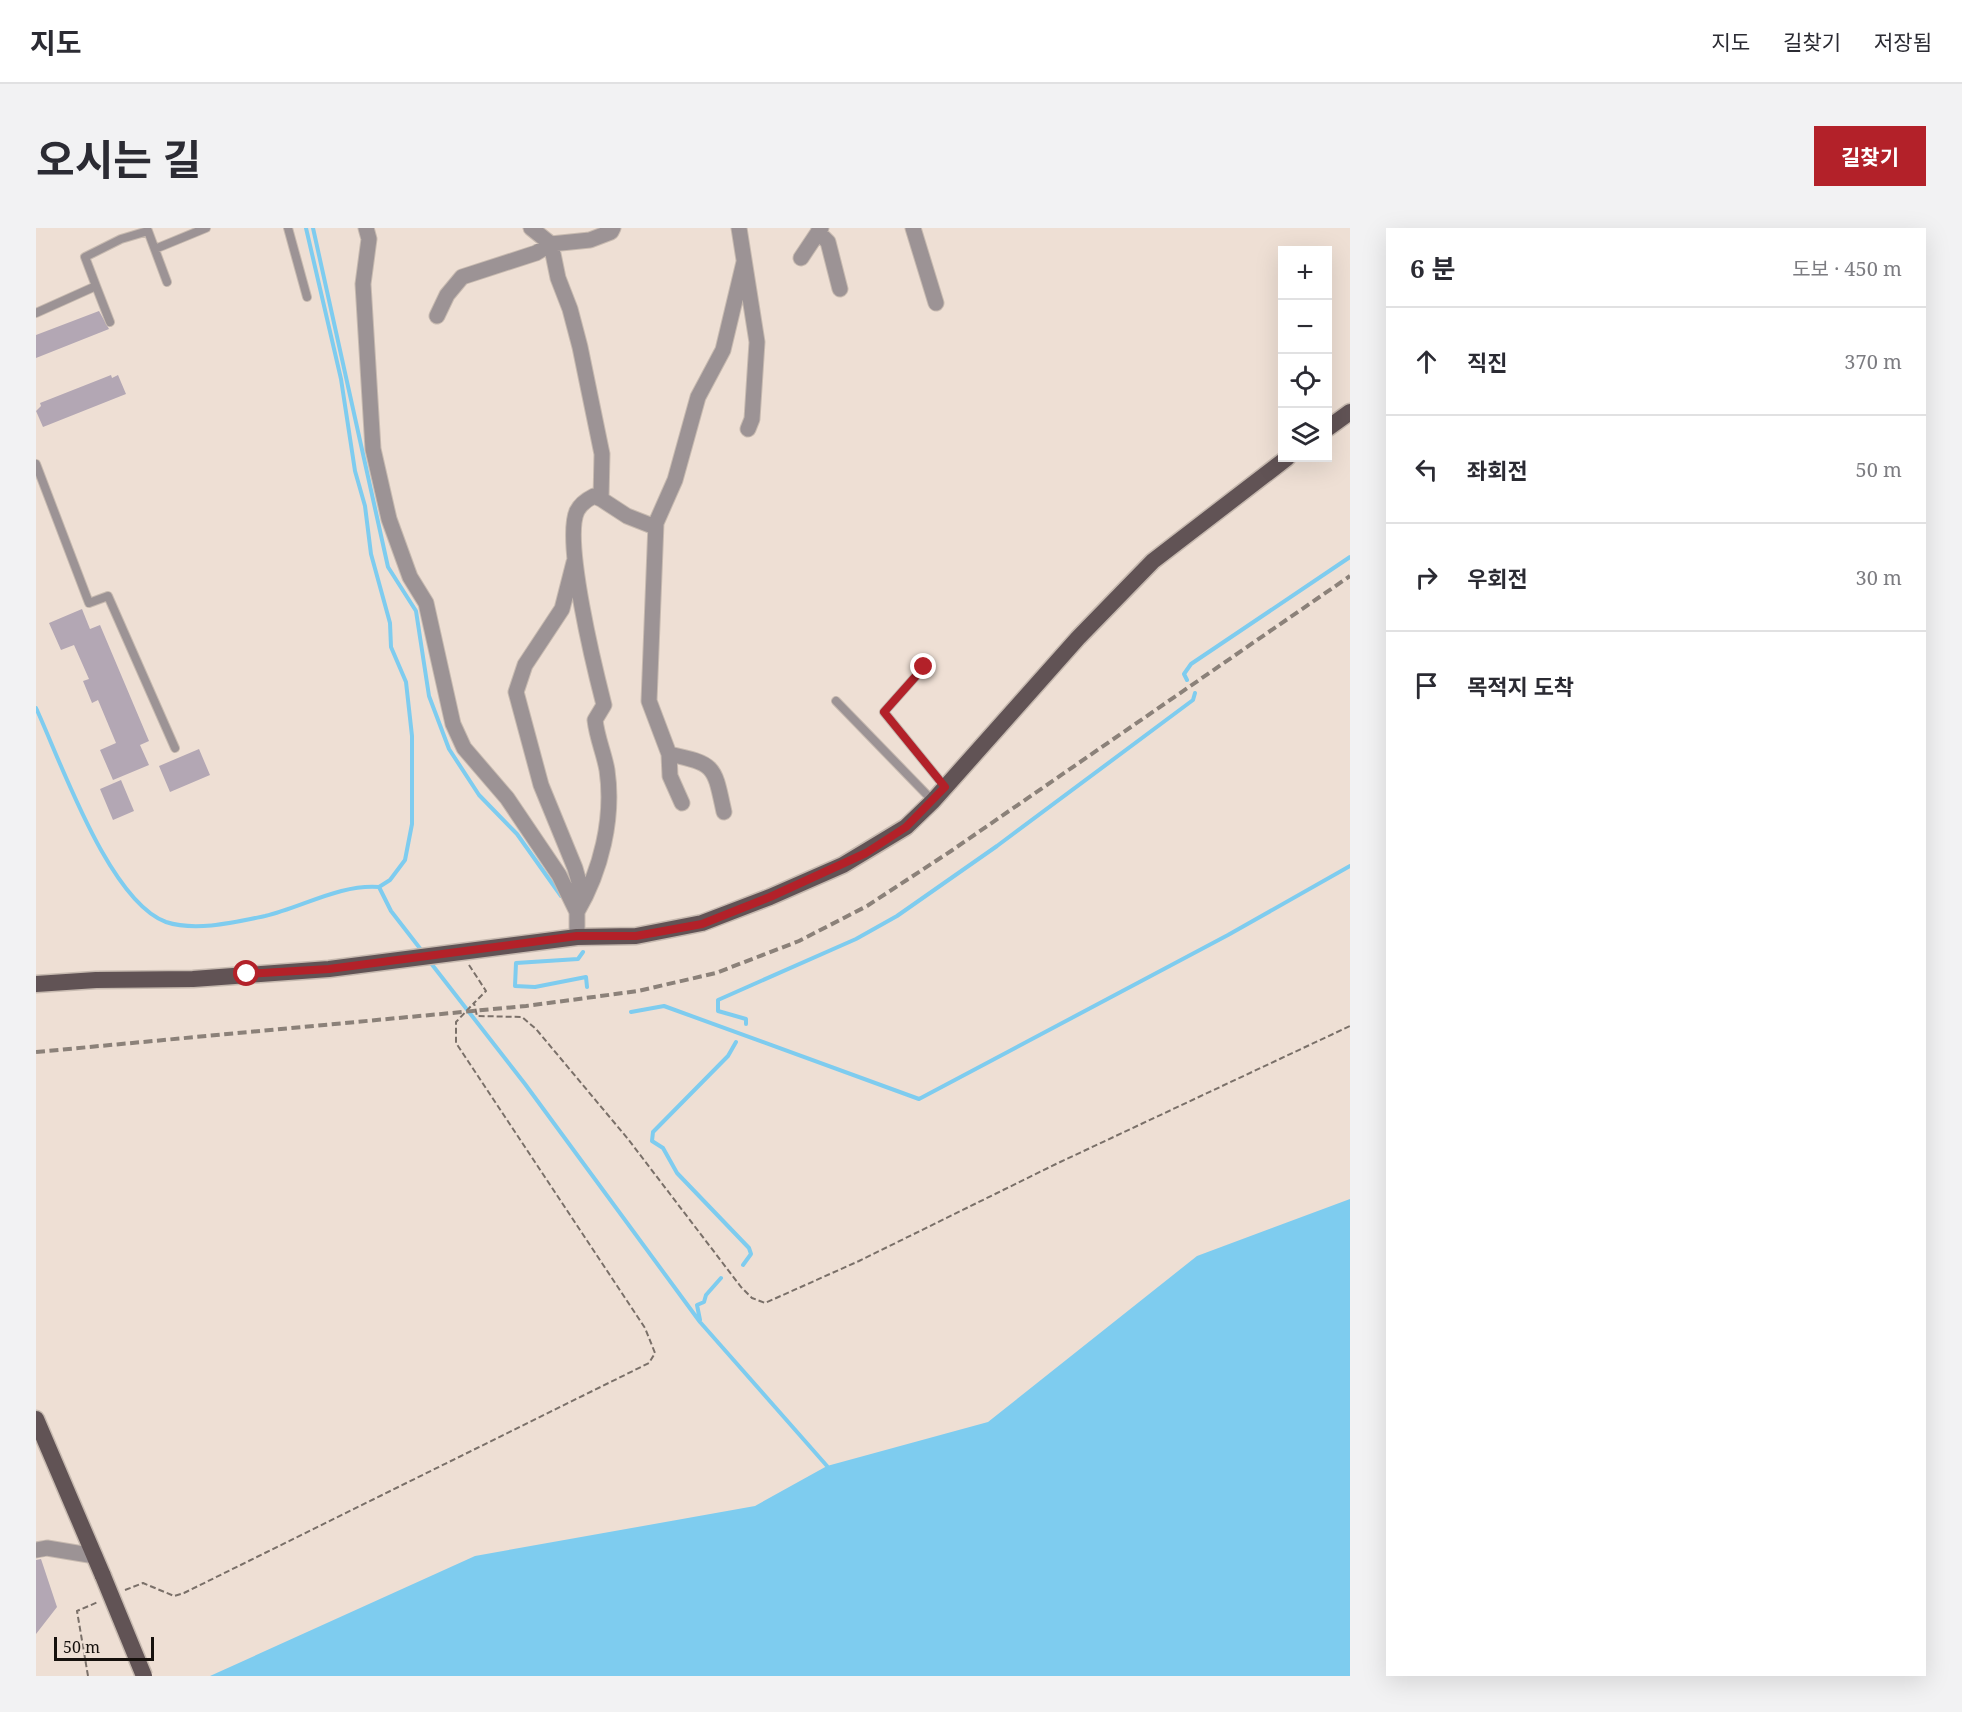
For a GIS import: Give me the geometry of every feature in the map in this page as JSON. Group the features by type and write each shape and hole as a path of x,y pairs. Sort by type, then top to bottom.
{"main road":[{"path":"1332,425 1350,411"},
{"path":"36,984 96,980 193,979 329,969 577,936 636,936 663,933 702,924 734,911 866,853 906,827 933,801 1078,638 1153,561 1282,462"},
{"path":"36,1419 144,1676"}],"street":[{"path":"366,228 369,239 363,284 373,449 389,519 410,577 426,603 453,724 464,747 527,825 559,875 577,912"},
{"path":"531,228 551,244 558,278 570,309 580,347 602,454 601,499"},
{"path":"437,316 447,295 462,277 536,253 551,244 590,240 611,232 613,228"},
{"path":"739,228 757,342 752,420 748,429"},
{"path":"913,228 936,303"},
{"path":"801,258 820,230 828,242 840,289"},
{"path":"682,803 670,776 669,754 649,701 656,527 675,480 698,397 723,350 744,262"},
{"path":"577,912 591,889 605,840 608,784 595,720 604,705 585,630 574,533 576,512 594,496 627,516 656,527"},
{"path":"576,554 562,609 525,665 516,692 541,785 577,875 577,936"},
{"path":"669,754 699,760 709,766 717,778 724,812"},
{"path":"36,1551 47,1548 95,1556"}],"lane":[{"path":"155,249 206,228"},
{"path":"288,228 308,297"},
{"path":"110,322 85,257 122,239 148,231 167,282"},
{"path":"36,313 96,286"},
{"path":"36,465 89,603 108,596 175,748"},
{"path":"924,667 884,712 945,787"},
{"path":"836,700 933,801"}],"path":[{"path":"122,1592 144,1582 174,1596 184,1593 380,1494 649,1363 655,1353 645,1328 456,1044 456,1022 486,991 460,951"},
{"path":"474,1003 477,1016 522,1017 536,1029 628,1139 741,1287 752,1299 765,1303 859,1261 1056,1164 1350,1026"},
{"path":"88,1676 77,1611 99,1601"}],"water":[{"path":"1350,1199 1350,1676 210,1676 475,1556 755,1506 827,1466 988,1422 1197,1256"}],"building":[{"path":"99,311 109,329 36,358 36,335"},
{"path":"111,375 112,378 118,375 126,394 43,427 36,411 41,406 40,403"},
{"path":"82,609 90,629 100,625 149,741 140,745 149,765 113,780 100,750 116,743 98,700 92,703 83,681 89,679 74,645 61,650 49,623"},
{"path":"199,749 210,775 170,792 159,766"},
{"path":"121,780 134,811 113,820 100,789"},
{"path":"41,1559 57,1607 36,1634 36,1560"}],"waterway":[{"path":"306,228 341,379 355,471 365,506 371,554 390,623 391,647 406,682 412,736 412,824 405,860 390,880 379,887 391,911 422,951"},
{"path":"313,228 388,567 416,611 429,696 449,749 479,795 517,834 561,896"},
{"path":"1187,680 1184,674 1191,664 1350,557"},
{"path":"746,1024 746,1019 718,1011 718,1000 856,939 897,916 997,846 1193,700 1195,693"},
{"path":"36,708 73,794 106,859 125,887 145,909 166,922 190,926 229,923 279,912 336,892 379,887"},
{"path":"631,1012 664,1006 919,1099 1228,935 1350,866"},
{"path":"583,952 578,959 516,963 515,986 535,987 586,977 587,987"},
{"path":"430,962 525,1084 700,1322 827,1466"},
{"path":"736,1042 728,1056 653,1132 652,1141 663,1148 677,1173 749,1248 751,1254 743,1265"},
{"path":"700,1320 697,1305 704,1302 706,1295 721,1278"}],"railway":[{"path":"36,1052 526,1006 638,991 716,973 799,941 867,906 951,851 1350,576"}],"route":[{"path":"247,974 329,969 577,936 636,936 663,933 702,924 843,865 888,840 906,827 945,787 884,712 924,667"}]}
